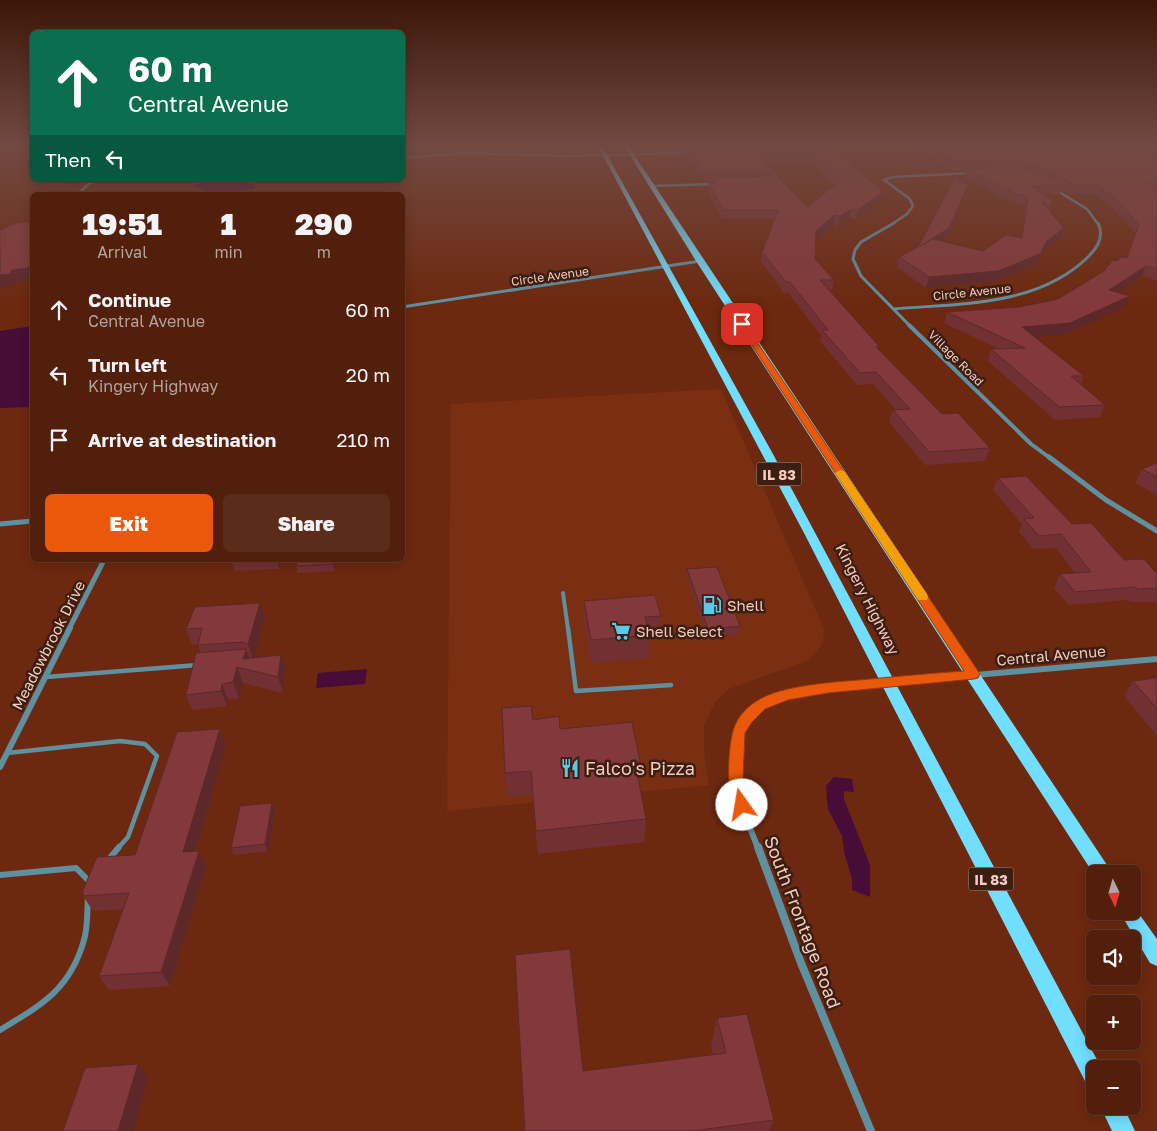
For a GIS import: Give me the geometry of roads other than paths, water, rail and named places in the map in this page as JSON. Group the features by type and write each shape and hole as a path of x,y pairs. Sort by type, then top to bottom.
{"main road":[{"name":"Kingery Highway","path":"626,197 664,268 736,394 1086,1060"},
{"path":"659,197 1098,865"},
{"path":"1134,920 1157,956"},
{"path":"1116,1115 1124,1131"}],"street":[{"name":"Village Road","path":"907,197 913,206 904,216 866,238 856,247 853,259 861,276 952,369 1031,444 1106,500 1157,531"},
{"name":"Circle Avenue","path":"894,309 1009,298 1028,294 1044,287 1075,268 1097,247 1102,236 1100,227 1088,211 1066,197"},
{"name":"Circle Avenue","path":"405,307 700,261"},
{"path":"0,524 30,521"},
{"name":"Meadowbrook Drive","path":"0,767 103,562"},
{"name":"Central Avenue","path":"887,682 1157,659"},
{"name":"South Frontage Road","path":"871,1131 788,930 742,805 735,779 738,733 747,718 760,705 786,695 828,688 887,682"}],"lane":[{"path":"563,594 576,691 672,685"},
{"path":"46,677 200,664"},
{"path":"7,753 120,741 146,744 158,756 128,837 102,866"},
{"path":"0,874 76,868 89,881"},
{"path":"0,1030 43,1004 71,975 85,939 89,881 95,874"}],"place":[{"name":"Shell","path":"712,605"},
{"name":"Shell Select","path":"621,631"},
{"name":"Falco's Pizza","path":"570,768"}]}
